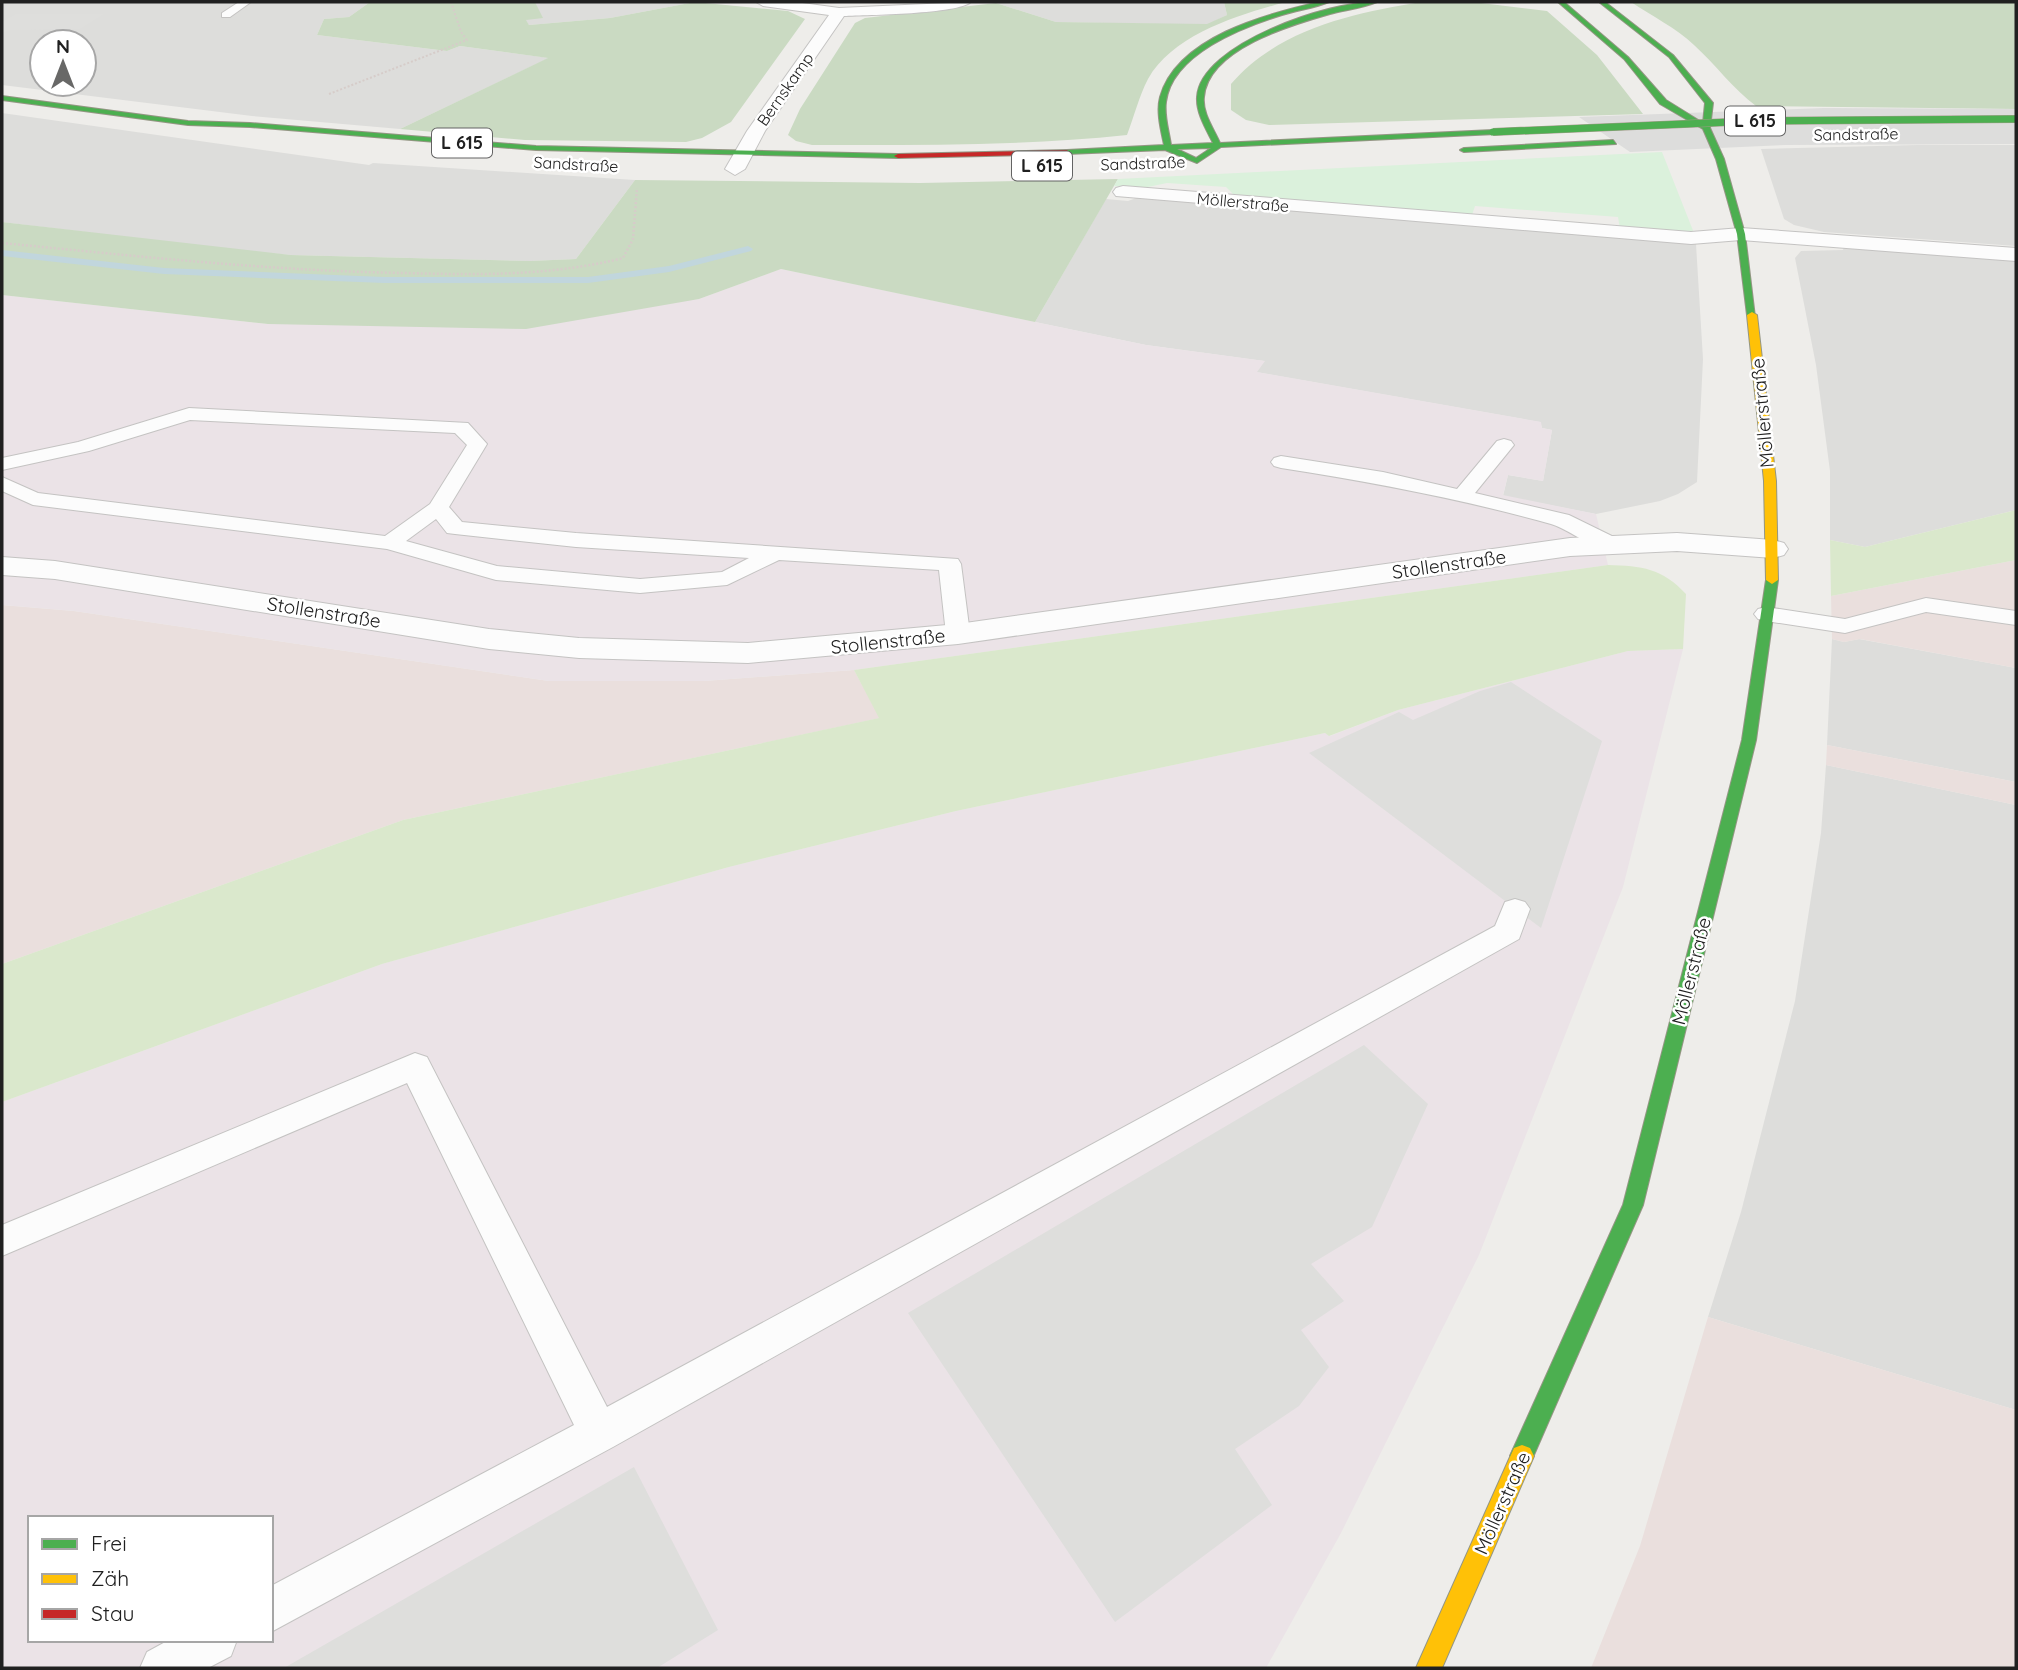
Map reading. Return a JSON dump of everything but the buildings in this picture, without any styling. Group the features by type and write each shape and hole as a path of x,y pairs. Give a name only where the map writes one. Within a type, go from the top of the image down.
{"main road":[{"path":"1326,2 1265,18 1230,33 1200,50 1177,70 1163,96 1168,148 1197,161 1218,146 1205,117 1200,92 1211,71 1251,41 1281,26 1374,2"},
{"path":"1561,2 1626,58 1663,102 1706,128"},
{"name":"Möllerstraße","path":"1429,1668 1633,1205 1749,740 1772,584 1773,549 1760,375 1741,234 1720,159 1706,128 1709,103 1671,56 1602,2"},
{"name":"Sandstraße","path":"2,98 188,123 230,133 339,146 447,157 634,167"},
{"name":"Sandstraße","path":"742,166 1741,121 2016,119"},
{"name":"Sandstraße","path":"188,123 250,125 536,148 675,153 742,166 972,168 1266,159"},
{"name":"Sandstraße","path":"1449,151 1838,134 2016,133"}],"street":[{"path":"763,2 810,5 839,12 872,5 934,6 964,2"},
{"name":"Bernskamp","path":"742,166 755,131 839,12"},
{"name":"Möllerstraße","path":"1123,192 1691,238 1741,234 2016,255"},
{"name":"Stollenstraße","path":"2,566 55,570 489,639 579,648 748,653 958,634 1570,547 1677,542 1773,549"}],"lane":[{"path":"226,15 246,2"},
{"path":"2,464 82,447 189,414 461,427 477,444 438,508 389,543"},
{"path":"1462,496 1504,445"},
{"path":"1281,462 1383,478 1562,520 1612,545"},
{"path":"2,483 33,499 389,543 496,573 640,586 727,578 777,552"},
{"path":"438,508 455,528 576,540 950,564 958,634"},
{"path":"1766,614 1845,625 1926,605 2016,618"},
{"path":"273,1609 599,1433 1508,932 1515,909"},
{"path":"2,1241 415,1066 599,1433"},
{"path":"163,1668 211,1642"}],"path":[{"path":"324,96 467,40 450,2"},
{"path":"2,243 347,273 536,274 596,266 623,258 633,239 637,185 664,168 675,153"}],"shaded area":[{"path":"2,2 370,2 349,17 324,19 317,35 447,51 460,46 549,58 400,129 252,116 98,97 98,28 28,28 28,88 2,85"},
{"path":"535,2 695,2 610,18 529,25 525,20 539,14"},
{"path":"1224,2 1227,15 1207,25 1056,22 996,3"},
{"path":"16,14 104,14 82,28 28,28 2,33 2,22"},
{"path":"2,113 369,165 373,163 635,180 576,259 530,261 291,255 242,251 2,222"},
{"path":"2016,145 2016,246 1824,232 1794,225 1784,219 1761,149"},
{"path":"1139,197 1686,240 1696,244 1703,359 1697,482 1660,501 1596,514 1503,496 1508,475 1543,481 1552,430 1542,428 1540,422 1256,372 1264,361 1146,345 1035,322 1106,199 1128,201"},
{"path":"1844,247 2016,260 2016,510 1865,547 1830,540 1830,471 1816,365 1795,258 1801,251 1843,250"},
{"path":"781,269 1146,345 1265,361 1257,372 1541,422 1542,428 1552,430 1543,481 1508,475 1503,495 1596,514 1608,565 854,670 704,681 549,681 74,611 2,605 2,295 268,324 699,299"},
{"path":"2016,560 2016,668 1860,639 1844,642 1832,639 1831,596"},
{"path":"2,605 74,611 549,681 704,681 854,670 880,718 403,820 2,964"},
{"path":"1832,639 1844,642 1859,639 2016,668 2016,782 1827,745"},
{"path":"1683,649 1623,887 1479,1255 1341,1533 1266,1668 2,1668 2,1102 382,964 729,867 956,811 1325,733 1330,736 1398,710 1628,651"},
{"path":"1511,682 1602,741 1541,928 1309,753 1399,712 1413,720 1480,691"},
{"path":"1827,745 2016,782 2016,805 1826,765"},
{"path":"1826,765 2016,805 2016,1410 1708,1317 1741,1212 1795,1001 1821,833"},
{"path":"1364,1045 1428,1104 1372,1227 1311,1264 1344,1301 1301,1330 1329,1367 1299,1406 1235,1449 1272,1505 1115,1622 908,1313"},
{"path":"1708,1317 2016,1410 2016,1668 1591,1668 1640,1546"},
{"path":"634,1467 718,1630 657,1668 284,1668"}],"green space":[{"path":"370,2 535,2 543,18 526,20 529,25 610,18 695,2 788,11 805,19 731,122 702,138 686,142 525,140 400,129 548,58 460,46 447,51 317,35 324,19 349,17"},
{"path":"1224,2 1286,2 1210,28 1174,50 1159,63 1148,79 1127,135 1009,143 812,145 796,141 788,135 800,109 855,23 865,18 996,3 1056,22 1207,24 1227,15"},
{"path":"1422,2 1473,2 1547,11 1597,55 1643,114 1269,125 1246,120 1231,110 1231,84 1250,65 1271,50 1318,26"},
{"path":"1631,2 2016,2 2016,109 1756,106 1687,39"},
{"path":"1662,152 1694,233 1620,229 1618,217 1475,206 1472,215 1240,196 1234,195 1226,187 1167,183 1143,188 1114,186 1118,179"},
{"path":"1118,179 1035,322 781,269 699,299 526,329 268,324 2,295 2,222 291,255 530,261 576,259 635,180 920,183"},
{"path":"2016,510 2016,560 1831,596 1830,540 1865,547"},
{"path":"1608,565 1651,570 1677,585 1686,594 1683,649 1628,651 1398,710 1329,736 1325,733 956,811 729,867 382,964 2,1102 2,964 403,820 879,718 854,670"}],"pier":[{"path":"1824,108 2016,109 2016,144 1786,145 1630,152 1579,117"}],"waterway":[{"path":"2,253 164,271 384,280 588,280 669,269 748,249"}],"traffic: fast":[{"path":"1326,2 1257,21 1210,43 1190,57 1175,75 1164,95 1163,115 1168,148 1197,161 1218,146 1203,115 1200,95 1207,76 1223,58 1245,44 1301,20 1374,2"},
{"path":"1561,2 1626,58 1663,102 1706,128"},
{"path":"1602,2 1671,56 1709,103 1706,128 1720,159 1741,234 1752,315"},
{"path":"2,98 188,123 250,125 536,148 898,156"},
{"path":"1493,132 1755,121 2016,119"},
{"path":"1067,152 1493,132"},
{"path":"1464,150 1613,142"},
{"path":"1522,1456 1633,1205 1749,740 1772,580"}],"traffic: slow":[{"path":"1752,315 1770,481 1772,580"},
{"path":"1429,1668 1522,1456"}],"traffic: jam":[{"path":"898,156 1067,152"}]}
